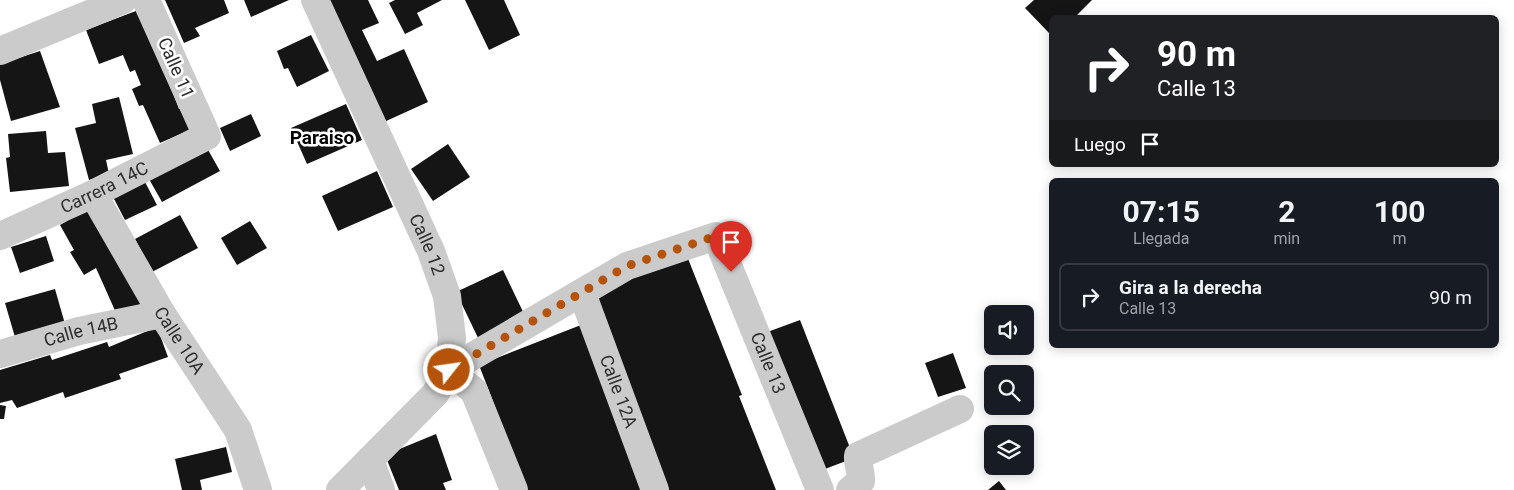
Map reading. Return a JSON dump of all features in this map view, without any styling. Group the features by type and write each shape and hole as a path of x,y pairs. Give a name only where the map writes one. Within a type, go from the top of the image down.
{"street":[{"path":"0,51 123,0"},
{"name":"Calle 11","path":"146,0 207,136"},
{"name":"Calle 12","path":"314,0 431,251 447,296 452,338 449,370"},
{"name":"Carrera 14C","path":"0,236 93,194 207,136"},
{"name":"Calle 10A","path":"93,194 162,314 238,430 258,490"},
{"name":"Calle 13","path":"582,293 627,266 716,236 820,490"},
{"path":"340,490 435,394 449,370 582,293"},
{"name":"Calle 12A","path":"582,293 655,490"},
{"name":"Calle 14B","path":"0,354 78,331 162,314"},
{"path":"449,370 474,391 514,490"},
{"path":"850,490 861,481 862,475 857,462 858,456 960,409"},
{"path":"370,460 381,490"}],"building":[{"path":"165,0 224,0 229,13 195,28 200,36 184,43"},
{"path":"244,0 289,0 251,17"},
{"path":"329,0 368,0 379,23 362,30 377,61 404,49 428,102 384,122"},
{"path":"395,0 442,0 417,13 423,25 405,34 389,3"},
{"path":"465,0 504,0 520,35 489,50"},
{"path":"1034,0 1092,0 1077,15 1049,15 1049,33 1025,8"},
{"path":"141,9 179,109 185,107 194,128 160,143 143,105 139,106 132,89 141,85 135,70 130,72 123,55 99,64 86,30"},
{"path":"311,35 329,71 297,87 288,68 284,69 277,51"},
{"path":"40,51 60,107 11,121 0,80 0,64"},
{"path":"119,97 133,154 106,160 109,174 89,180 75,128 96,123 92,104"},
{"path":"346,104 362,140 307,164 291,128"},
{"path":"251,114 261,136 230,151 220,128"},
{"path":"46,131 48,153 65,152 69,186 10,192 6,158 10,157 8,134"},
{"path":"448,144 470,177 433,201 411,169"},
{"path":"207,148 220,171 162,202 149,179"},
{"path":"377,171 393,207 338,231 322,196"},
{"path":"145,182 157,205 125,220 113,197"},
{"path":"89,208 143,303 117,315 96,268 84,275 70,252 74,250 60,225"},
{"path":"180,215 198,248 152,272 135,239"},
{"path":"250,221 267,248 237,265 221,238"},
{"path":"46,236 54,261 20,273 11,247"},
{"path":"687,256 742,395 739,396 776,490 667,490 588,294"},
{"path":"503,270 527,320 480,342 456,292"},
{"path":"55,289 67,331 17,344 5,303"},
{"path":"800,320 854,458 817,472 762,334"},
{"path":"586,323 652,490 527,490 479,365"},
{"path":"157,327 168,357 119,374 121,379 65,398 63,392 17,408 12,400 0,403 0,370 50,355 52,360 107,342 109,347"},
{"path":"953,353 966,388 938,397 925,363"},
{"path":"0,405 6,406 4,419 0,419"},
{"path":"436,434 452,480 443,483 446,490 399,490 385,455"},
{"path":"226,447 232,472 200,480 202,490 182,490 175,459"},
{"path":"999,481 1006,490 988,490"}],"district":[{"name":"Paraiso","path":"322,137"}],"route":[{"path":"449,370 627,266 716,236 731,272"}]}
